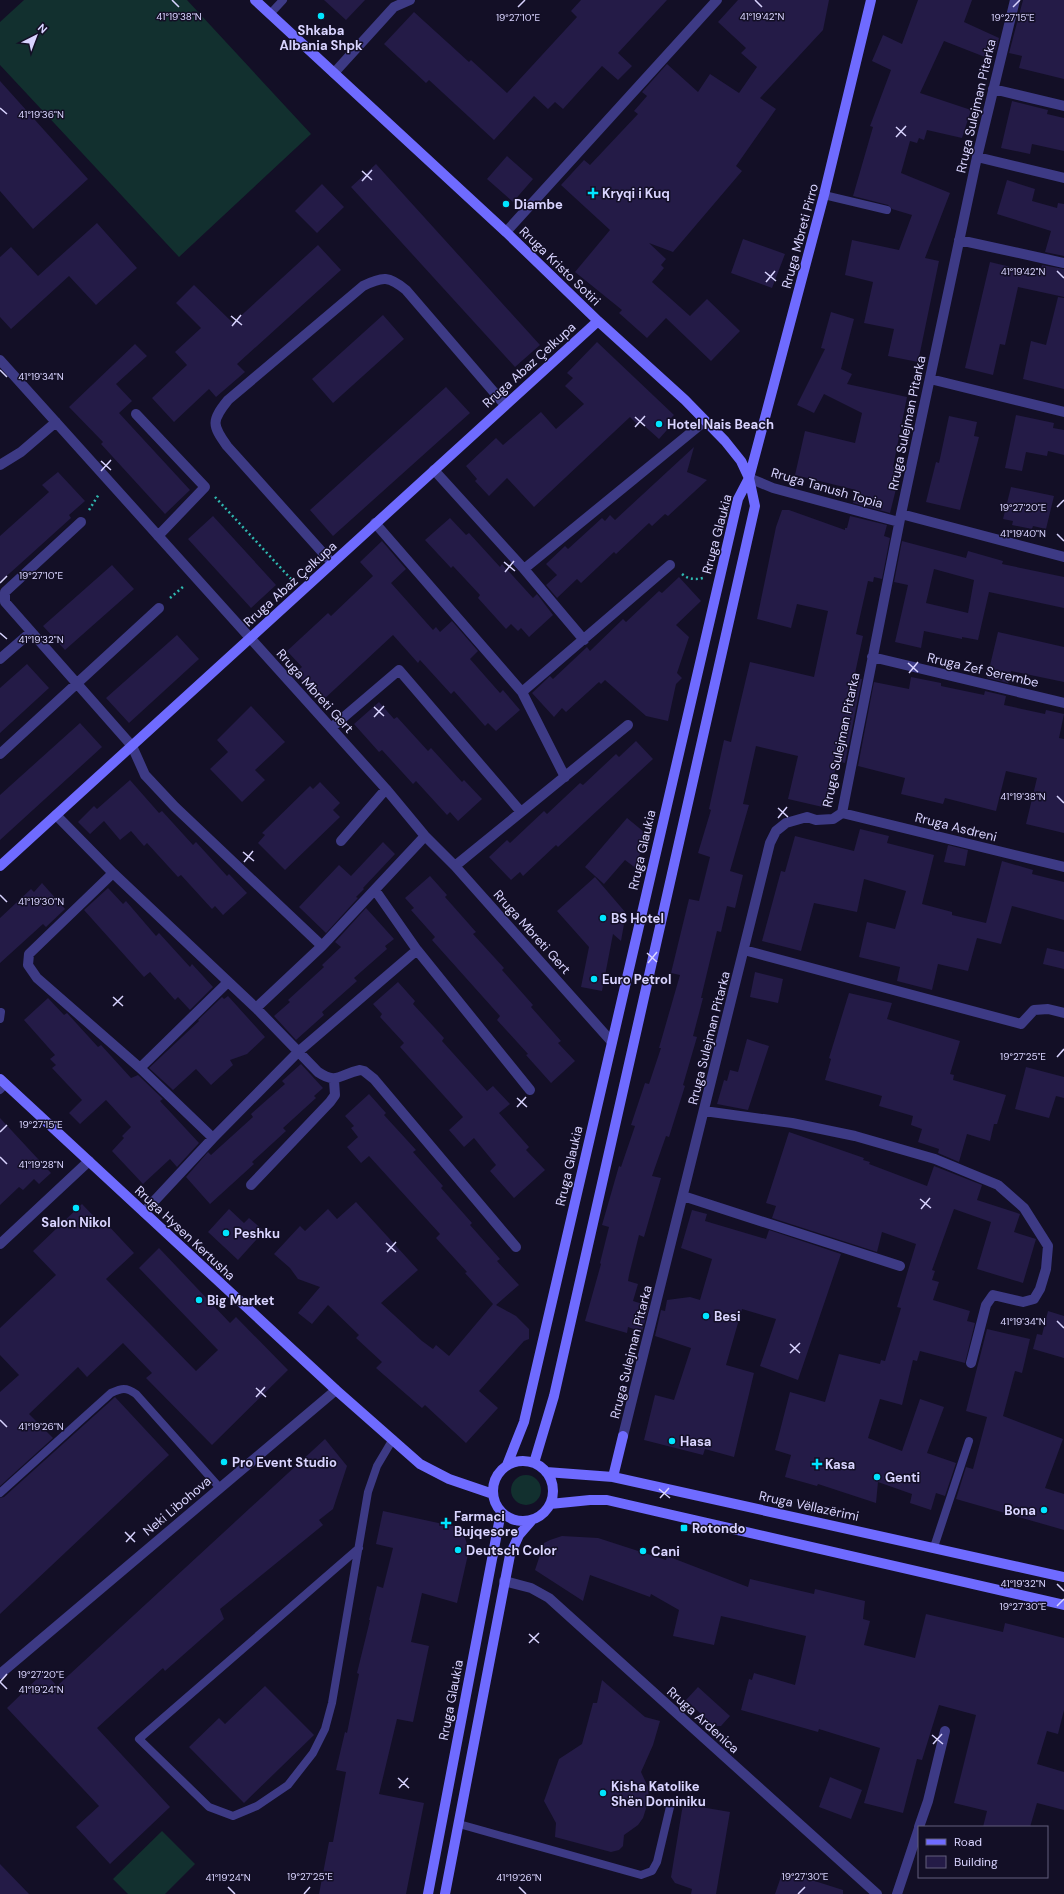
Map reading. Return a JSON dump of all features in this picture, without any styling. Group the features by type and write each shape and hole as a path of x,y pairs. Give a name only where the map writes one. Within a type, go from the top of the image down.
{"main road":[{"name":"Rruga Kristo Sotiri","path":"254,0 506,232 598,321 685,400 725,441 741,461 749,478"},
{"name":"Rruga Mbreti Pirro","path":"749,478 824,195 871,0"},
{"name":"Rruga Abaz Çelkupa","path":"0,866 598,321"},
{"name":"Rruga Glaukia","path":"507,1465 524,1422 718,578 738,499 749,478"},
{"name":"Rruga Glaukia","path":"534,1463 556,1389 755,506 749,478"},
{"name":"Rruga Hysen Kertusha","path":"2,1084 89,1161 336,1390 420,1464 449,1480 493,1494"},
{"name":"Rruga Sulejman Pitarka","path":"613,1477 623,1436"},
{"path":"445,1894 504,1581 514,1543 532,1520 545,1512 550,1504 553,1490 552,1484 546,1472 534,1463 523,1460 507,1465 495,1478 493,1494 494,1501 501,1512 515,1520 532,1520"},
{"name":"Rruga Vëllazërimi","path":"546,1472 613,1477 1064,1577"},
{"path":"550,1504 607,1500 1064,1605"},
{"name":"Rruga Glaukia","path":"428,1894 501,1512"}],"street":[{"path":"334,73 394,7 410,0"},
{"path":"506,232 717,0"},
{"name":"Rruga Sulejman Pitarka","path":"623,1436 770,843 776,831 786,823 807,817 816,820 834,819 842,813 900,518 959,240 993,89 1016,0"},
{"path":"993,89 1064,106"},
{"path":"977,157 1064,178"},
{"path":"959,240 1064,263"},
{"path":"332,563 228,446 216,430 216,415 228,400 363,286 378,278 394,280 406,290 505,405"},
{"name":"Rruga Mbreti Gert","path":"0,360 386,789 425,836 455,866 611,1041"},
{"path":"930,379 1064,412"},
{"path":"136,414 205,487 158,536"},
{"path":"524,569 705,421"},
{"path":"0,465 21,452 56,422"},
{"path":"434,470 524,569 584,640"},
{"name":"Rruga Tanush Topia","path":"749,478 773,488 1064,557"},
{"path":"81,522 5,592 5,602 132,746 145,774 175,807 322,946"},
{"path":"375,523 522,692 565,776"},
{"path":"522,692 670,565"},
{"path":"0,754 159,608"},
{"path":"0,659 31,632"},
{"name":"Rruga Zef Serembe","path":"872,657 1064,703"},
{"path":"331,728 399,670 521,812"},
{"path":"455,866 628,725"},
{"path":"341,841 386,789"},
{"name":"Rruga Asdreni","path":"842,813 1064,867"},
{"path":"56,815 112,874 256,1008 318,1072 327,1078 334,1080 360,1070 364,1071 374,1079 516,1247"},
{"path":"256,1008 322,946 425,836"},
{"path":"112,874 29,954 28,965 37,978 140,1068 213,1138"},
{"path":"375,890 417,950 530,1090"},
{"path":"144,1212 213,1138 298,1052 417,950"},
{"path":"744,950 1021,1024 1034,1010 1048,1009 1064,1013"},
{"path":"140,1068 228,982"},
{"path":"251,1185 330,1102 335,1095 334,1080"},
{"path":"704,1111 792,1123 855,1136 935,1158 998,1185 1024,1208 1048,1246 1046,1269 1040,1289 1034,1299 1023,1302 993,1296 986,1305 970,1364"},
{"path":"0,1244 89,1161"},
{"path":"683,1196 900,1266"},
{"name":"Neki Libohova","path":"0,1674 219,1487 336,1390"},
{"name":"Rruga Ardenica","path":"504,1581 532,1588 549,1598 877,1894"},
{"path":"919,1826 928,1801 945,1731"},
{"path":"897,1894 918,1830"}],"lane":[{"path":"270,14 283,0"},
{"path":"824,195 887,210"},
{"path":"0,1493 112,1393 123,1388 136,1394 219,1487"},
{"path":"359,1548 139,1738 209,1807 233,1816 257,1806 288,1785 313,1753 326,1729 332,1703 372,1477 393,1439"},
{"path":"934,1547 970,1441"},
{"path":"458,1824 641,1875 652,1871 657,1862 670,1807"}],"path":[{"path":"81,522 109,481"},
{"path":"205,487 302,590"},
{"path":"670,565 687,578 718,578"},
{"path":"159,608 194,576"}],"green space":[{"path":"24,0 187,0 311,134 179,257 0,65 0,22"},
{"path":"526,1475 537,1479 541,1490 537,1501 526,1505 515,1501 511,1490 515,1479"},
{"path":"162,1831 195,1864 165,1894 128,1894 113,1879"}],"building":[{"path":"324,0 365,0 346,20"},
{"path":"581,0 667,0 618,53 632,66 618,80 602,66 563,109 555,102 548,109 534,96 494,140 429,80 426,83 384,44 414,12 469,62 471,60 507,93 577,17 571,11"},
{"path":"738,0 829,0 823,30 760,98 776,109 736,166 742,171 673,252 649,243 666,259 661,265 664,268 652,282 690,316 707,299 740,331 711,361 666,318 647,338 619,313 622,310 575,272 610,230 561,185 584,160 590,165 638,114 634,111 647,96 642,92 667,64 698,92 710,74 739,93 757,67 741,53 746,48 718,22"},
{"path":"918,0 972,0 964,22 999,38 996,50 987,48 985,57 944,41 920,93 971,110 962,138 927,130 924,140 919,138 917,143 910,141 901,173 950,193 925,258 939,261 918,362 888,356 894,329 864,323 873,282 845,275 852,240 899,250 912,215 892,209 888,205 853,196 873,127 870,126 891,70 872,61 883,35 902,44"},
{"path":"1023,0 1064,0 1064,79 1019,68 1022,56 1009,53"},
{"path":"0,81 88,179 33,229 0,191"},
{"path":"1012,101 1048,110 1047,114 1064,118 1064,151 1032,144 1030,154 1001,148"},
{"path":"507,156 533,179 513,202 487,179"},
{"path":"376,164 540,345 515,367 351,187"},
{"path":"1007,180 1035,189 1032,201 1057,208 1058,203 1064,204 1064,256 1045,252 1051,231 997,214"},
{"path":"322,184 344,207 317,233 295,211"},
{"path":"97,223 137,268 96,305 69,276 11,329 0,317 0,257 11,247 38,276"},
{"path":"743,239 785,254 772,288 731,273"},
{"path":"318,245 341,270 237,364 245,372 216,397 209,389 174,422 152,398 187,365 175,352 201,328 176,303 194,285 233,323"},
{"path":"990,262 1040,274 1042,265 1064,269 1064,297 1018,287 1005,345 1000,344 993,375 965,368"},
{"path":"1058,297 1064,298 1064,389 1023,379 1031,341 1046,345"},
{"path":"831,312 854,319 841,369 852,374 847,384 907,397 893,467 901,469 890,513 853,503 856,490 795,475 805,431 855,443 862,413 824,394 814,413 797,405 825,349 821,348"},
{"path":"383,315 404,339 333,403 312,379"},
{"path":"597,342 674,415 670,419 674,422 659,439 639,421 637,424 630,417 534,507 507,478 489,496 475,481 477,479 466,466 496,438 503,445 541,412 556,429 584,404 565,386 573,378 567,373"},
{"path":"135,344 147,356 116,384 132,401 119,413 190,490 165,514 101,444 103,442 69,407"},
{"path":"446,387 470,413 333,536 310,510"},
{"path":"1016,415 1054,423 1053,428 1064,430 1064,455 1048,451 1047,456 1026,452 1022,471 1005,468"},
{"path":"949,416 977,422 974,436 979,437 960,510 926,502 936,462 939,463"},
{"path":"694,447 687,472 707,480 668,516 665,514 652,526 649,523 616,554 614,552 581,583 577,579 557,598 546,585 557,575 546,564 565,546 568,549 602,518 605,521 610,515 615,520"},
{"path":"58,472 85,501 69,515 71,518 0,582 0,536 49,492 42,485"},
{"path":"1011,487 1054,496 1046,529 1033,526 1032,529 1012,525 1013,521 1003,519"},
{"path":"782,510 789,510 845,530 845,528 847,528 850,516 887,525 884,536 890,538 882,579 874,577 873,582 868,581 856,634 863,636 854,678 862,679 845,763 837,761 827,808 788,799 798,756 756,746 743,804 749,805 730,871 743,875 735,908 727,906 721,932 717,931 701,998 703,998 693,1036 697,1037 683,1085 685,1086 669,1137 666,1136 652,1176 661,1178 644,1237 639,1235 629,1275 628,1281 638,1284 633,1301 649,1306 642,1332 628,1327 627,1333 585,1321 601,1264 609,1227 602,1225 619,1166 621,1167 635,1126 631,1125 645,1083 649,1084 661,1048 659,1048 680,975 671,973 689,899 699,901 710,857 698,853 711,810 709,809 724,740 731,742 750,662 814,677 828,611 797,604 791,628 757,619 776,527"},
{"path":"213,516 276,585 251,608 188,539"},
{"path":"450,518 466,535 469,533 500,567 502,564 533,598 537,594 553,615 529,637 521,628 518,631 511,624 506,629 478,598 480,595 453,566 451,568 425,540"},
{"path":"382,541 406,569 391,583 433,630 436,627 440,632 452,621 478,651 470,659 500,693 503,690 520,710 496,731 488,723 485,726 454,691 451,694 420,660 418,663 393,635 322,701 295,673 302,667 287,651 328,613 331,616 373,576 360,562"},
{"path":"902,541 966,558 968,551 1003,561 1002,564 1064,577 1064,608 989,592 978,640 962,637 962,639 924,631 921,648 895,642 908,585 894,582","holes":["934,569 974,580 968,613 926,603"]},
{"path":"112,565 134,589 65,650 43,626"},
{"path":"679,577 701,601 676,625 689,637 677,673 682,678 676,684 668,721 646,716 605,680 601,684 599,682 566,712 562,708 554,717 532,693 550,676 553,679 587,647 590,651 623,619 626,622 659,591 662,593"},
{"path":"998,632 1064,647 1064,682 1011,671 1008,683 987,678"},
{"path":"177,635 199,659 129,723 106,698"},
{"path":"27,664 49,688 0,733 0,688"},
{"path":"911,677 941,683 941,686 984,695 985,691 1006,696 1004,705 1045,714 1046,710 1064,714 1059,738 1064,739 1064,833 1026,824 1037,778 1006,771 996,811 945,798 943,804 901,794 905,778 858,766 874,682 909,689"},
{"path":"379,702 394,719 397,717 428,751 431,748 462,782 464,780 482,799 458,821 450,812 447,815 416,781 413,784 382,750 379,752 354,724"},
{"path":"251,706 285,742 255,770 265,780 242,802 210,769 228,752 217,740"},
{"path":"80,723 102,747 0,840 0,795"},
{"path":"636,741 653,759 558,847 556,845 523,876 520,872 511,880 489,857 507,840 510,843 544,811 547,814 580,783 583,785 616,754 619,757"},
{"path":"130,780 159,813 162,811 193,845 196,842 227,876 229,874 247,893 223,915 215,906 212,909 181,875 178,877 147,843 144,846 131,831 120,840 104,821 90,834 78,822 94,806 97,809"},
{"path":"320,782 340,803 333,810 340,817 285,870 258,843 265,835 262,833 310,786 313,789"},
{"path":"627,818 644,832 637,869 625,860 604,884 585,867"},
{"path":"860,829 889,836 887,843 934,855 922,904 952,912 952,915 986,923 1002,861 1033,870 1032,874 1064,882 1064,920 1012,906 1001,944 977,938 968,971 938,964 932,990 897,981 900,967 859,957 867,922 895,929 906,891 864,879 857,912 814,903 801,951 762,941 781,871 785,872 795,836 854,851"},
{"path":"383,842 395,854 363,888 364,889 356,897 358,898 326,933 299,907 339,865 351,876"},
{"path":"948,845 968,850 965,866 944,862"},
{"path":"430,876 447,895 445,897 476,932 473,934 504,968 502,970 533,1005 531,1007 561,1041 558,1043 575,1061 551,1083 526,1055 528,1054 497,1020 500,1016 432,940 435,937 411,910 414,908 405,898"},
{"path":"595,877 626,913 621,941 613,934 602,991 581,987 589,947 557,911"},
{"path":"42,883 65,909 46,927 43,924 0,963 0,918 31,889 34,892"},
{"path":"108,888 123,904 126,901 156,936 159,933 190,967 192,964 213,987 190,1010 178,997 175,1000 150,972 144,977 84,910"},
{"path":"366,908 394,939 385,946 387,949 354,978 357,981 322,1012 324,1015 296,1040 274,1016 290,1002 288,1000 324,967 322,965 341,947 335,942"},
{"path":"1047,948 1064,952 1064,969 1043,964"},
{"path":"755,972 783,979 778,1003 750,997"},
{"path":"398,982 415,1001 413,1004 444,1038 442,1041 487,1091 493,1086 510,1104 499,1113 529,1147 526,1150 545,1170 514,1198 490,1171 496,1165 474,1138 464,1147 449,1130 463,1117 400,1047 404,1043 380,1017 382,1014 373,1004"},
{"path":"849,993 892,1003 887,1019 960,1041 950,1074 954,1075 953,1080 1006,1095 997,1124 994,1124 990,1141 967,1134 959,1162 938,1153 939,1149 918,1142 922,1129 911,1125 913,1116 879,1106 882,1096 825,1080 831,1059 829,1058"},
{"path":"228,996 265,1037 247,1054 230,1060 233,1065 211,1085 196,1069 173,1090 149,1068 222,997 224,999"},
{"path":"48,998 64,1015 67,1013 98,1047 101,1045 131,1078 138,1075 163,1099 160,1101 199,1143 177,1167 170,1159 143,1184 112,1151 124,1138 122,1136 131,1127 106,1100 80,1124 69,1113 82,1100 52,1068 56,1065 50,1059 55,1055 24,1020"},
{"path":"747,1039 769,1046 748,1110 717,1104 724,1080 727,1081 730,1070 738,1072"},
{"path":"301,1064 323,1088 314,1096 316,1098 283,1128 286,1131 252,1162 254,1164 210,1204 186,1177 208,1152 211,1155 253,1117 251,1114 285,1084 282,1081"},
{"path":"1026,1067 1064,1077 1064,1098 1056,1096 1049,1118 1015,1109"},
{"path":"369,1094 386,1113 384,1115 416,1150 413,1152 443,1186 441,1188 472,1223 470,1225 500,1259 497,1261 519,1285 496,1305 516,1316 529,1329 529,1339 524,1341 479,1391 498,1408 466,1443 425,1405 422,1408 376,1368 382,1362 356,1338 359,1335 328,1305 312,1324 298,1313 320,1287 298,1279 290,1268 274,1254 300,1226 305,1231 328,1209 337,1219 356,1202 418,1270 381,1303 422,1341 433,1349 436,1345 449,1356 493,1304 465,1273 467,1272 436,1238 440,1234 369,1156 361,1163 347,1147 358,1137 351,1128 354,1126 345,1116"},
{"path":"0,1118 51,1173 39,1184 34,1179 23,1190 19,1187 0,1205"},
{"path":"789,1132 864,1158 863,1160 870,1162 869,1164 927,1186 934,1166 982,1185 977,1200 1020,1214 1014,1232 1036,1239 1023,1283 977,1269 991,1222 954,1209 932,1270 935,1271 932,1280 939,1282 933,1300 970,1311 967,1321 975,1323 965,1363 920,1351 917,1361 913,1360 902,1405 880,1399 868,1438 902,1451 920,1399 944,1407 927,1453 956,1463 945,1496 936,1493 931,1510 910,1503 912,1494 878,1482 876,1503 818,1484 817,1486 785,1477 791,1455 775,1450 790,1392 825,1402 839,1354 880,1364 881,1360 885,1361 901,1308 897,1307 916,1244 882,1232 877,1252 772,1218 776,1206 766,1203"},
{"path":"82,1204 102,1225 105,1222 134,1253 106,1279 196,1371 218,1350 139,1268 159,1248 230,1323 236,1317 288,1370 212,1445 146,1378 152,1373 123,1343 87,1377 78,1367 29,1414 53,1438 0,1486 0,1392 19,1375 0,1355 0,1328 56,1275 33,1251"},
{"path":"229,1209 244,1223 249,1218 264,1231 238,1260 208,1232"},
{"path":"692,1210 707,1214 705,1221 766,1239 769,1230 841,1254 798,1380 760,1366 776,1319 742,1309 726,1365 754,1373 734,1457 705,1449 703,1455 644,1440 655,1395 674,1400 691,1348 655,1336 661,1310 665,1311 667,1300 690,1297 700,1300 712,1259 681,1248"},
{"path":"1048,1311 1064,1316 1064,1358 1033,1349 1037,1334 1042,1335"},
{"path":"987,1329 1030,1339 1022,1373 1015,1371 1003,1416 1063,1439 1045,1488 1064,1494 1064,1530 956,1499 966,1467 973,1469 987,1417 966,1411"},
{"path":"115,1397 169,1455 0,1614 0,1498 4,1497"},
{"path":"325,1439 347,1466 333,1509 319,1520 323,1525 220,1609 224,1619 165,1671 163,1668 97,1728 170,1807 110,1864 76,1827 99,1806 7,1708 44,1672 57,1686"},
{"path":"383,1511 443,1524 445,1518 464,1535 469,1550 457,1603 422,1593 411,1642 429,1646 413,1722 397,1719 379,1794 424,1803 406,1894 319,1894 329,1842 333,1842 346,1772 336,1770 345,1732 347,1733 359,1674 357,1673 377,1586 383,1588 393,1548 376,1544"},
{"path":"562,1536 598,1538 666,1560 667,1556 748,1587 750,1579 814,1594 815,1589 865,1601 863,1619 870,1621 864,1645 915,1658 926,1614 1003,1632 1005,1623 1064,1638 1064,1710 1058,1734 1047,1731 1037,1764 1064,1772 1064,1810 1037,1803 1030,1826 983,1826 987,1811 954,1803 976,1715 939,1705 922,1760 917,1759 903,1813 864,1803 880,1748 819,1729 818,1732 741,1710 749,1679 752,1680 754,1673 795,1685 806,1636 721,1616 714,1645 673,1636 679,1610 651,1594 650,1597 590,1575 583,1601 535,1570 544,1543"},
{"name":"Kisha Katolike Shën Dominiku","path":"602,1680 645,1717 660,1721 653,1745 641,1772 648,1787 649,1799 643,1818 638,1825 624,1835 623,1846 619,1850 611,1852 555,1837 556,1823 544,1801 559,1759 582,1744 593,1703 597,1703"},
{"path":"265,1686 314,1735 244,1803 189,1747 219,1718 225,1724"},
{"path":"698,1687 730,1716 721,1726 714,1726 686,1700"},
{"path":"830,1777 862,1790 851,1819 819,1807"},
{"path":"683,1804 730,1812 716,1894 691,1894 692,1889 675,1883 671,1877"},
{"path":"0,1864 29,1894 0,1894"},
{"path":"783,1871 843,1890 843,1894 775,1894"}],"place":[{"name":"Shkaba Albania Shpk","path":"321,16"},
{"name":"Kryqi i Kuq","path":"593,193"},
{"name":"Diambe","path":"506,204"},
{"name":"Hotel Nais Beach","path":"659,424"},
{"name":"BS Hotel","path":"603,918"},
{"name":"Euro Petrol","path":"594,979"},
{"name":"Salon Nikol","path":"76,1208"},
{"name":"Peshku","path":"226,1233"},
{"name":"Big Market","path":"199,1300"},
{"name":"Besi","path":"706,1316"},
{"name":"Hasa","path":"672,1441"},
{"name":"Pro Event Studio","path":"224,1462"},
{"name":"Kasa","path":"817,1464"},
{"name":"Genti","path":"877,1477"},
{"name":"Bona","path":"1044,1510"},
{"name":"Farmaci Bujqesore","path":"446,1523"},
{"name":"Rotondo","path":"684,1528"},
{"name":"Deutsch Color","path":"458,1550"},
{"name":"Cani","path":"643,1551"},
{"name":"Kisha Katolike Shën Dominiku","path":"603,1793"}]}
